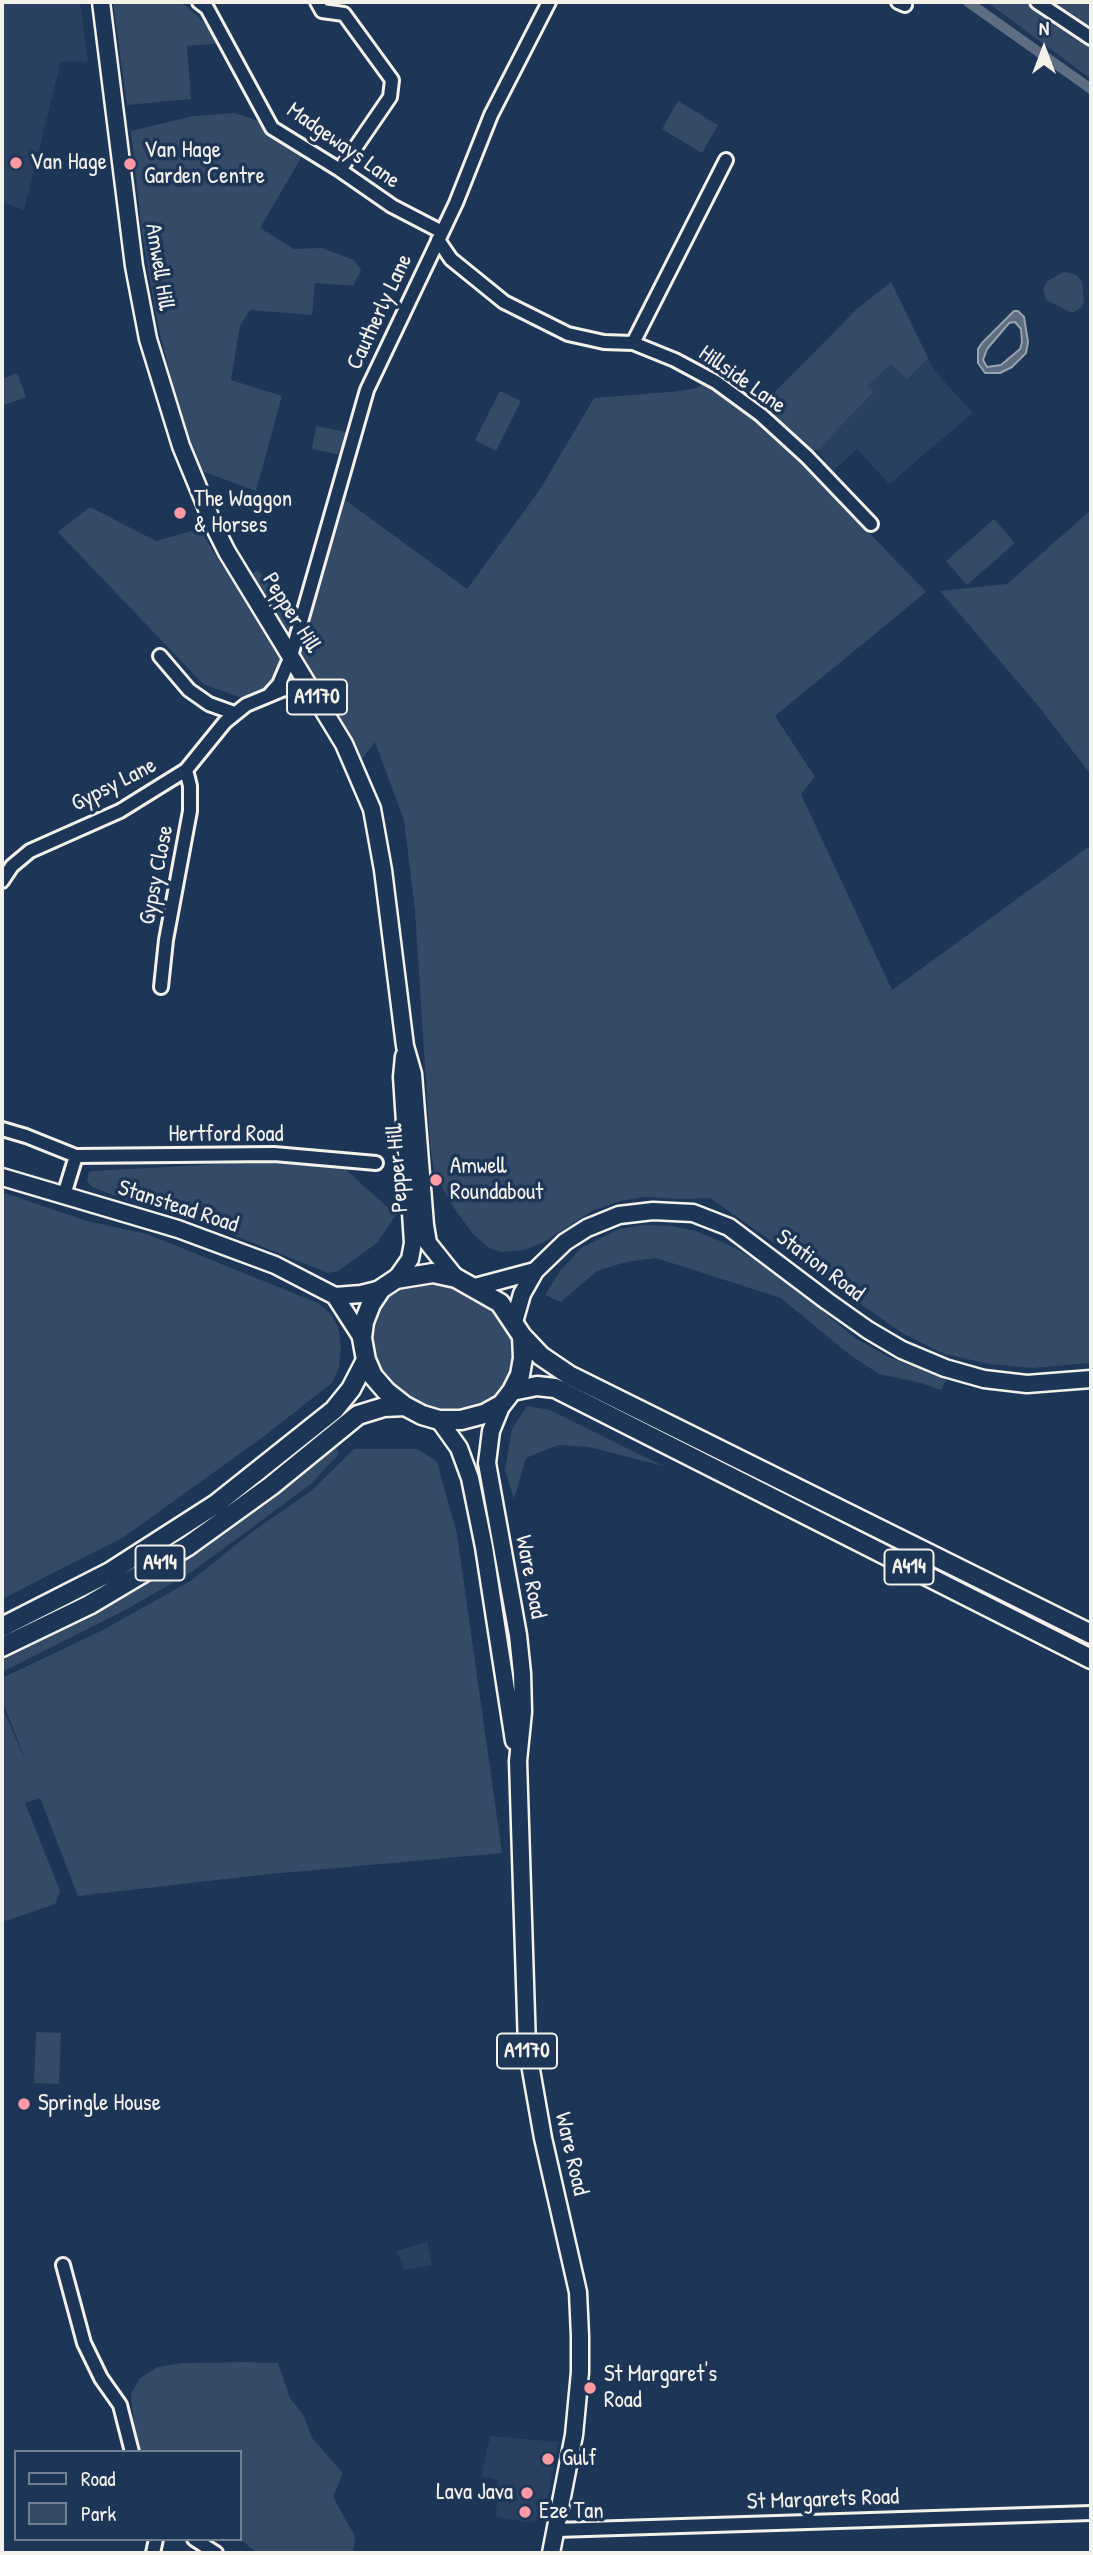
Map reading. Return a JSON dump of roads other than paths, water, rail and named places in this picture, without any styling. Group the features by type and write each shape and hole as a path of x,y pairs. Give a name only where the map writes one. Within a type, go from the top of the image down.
{"highway":[{"path":"433,1273 456,1278 500,1303 518,1329 523,1358 520,1375 507,1398 484,1414 461,1420 439,1420 405,1406 386,1391 373,1376 366,1360 362,1338 371,1304 389,1284 433,1273"},
{"name":"A414","path":"518,1329 541,1356 569,1375 1091,1634"},
{"name":"A414","path":"2,1627 110,1572 153,1547 216,1504 334,1410 351,1389 366,1360"},
{"name":"A414","path":"507,1398 537,1386 555,1388 1091,1658"},
{"name":"A414","path":"2,1647 89,1605 188,1546 271,1486 358,1415 384,1407 405,1406"}],"main road":[{"name":"Amwell Hill","path":"101,2 140,303 157,370"},
{"name":"Pepper Hill","path":"157,370 181,446 214,526 349,754 372,809 383,870 405,1046 413,1074 428,1243 456,1278"},
{"name":"Pepper Hill","path":"389,1284 410,1259 413,1243 402,1077 405,1046"},
{"name":"Stanstead Road","path":"2,1177 177,1229 275,1265 335,1296 362,1338"},
{"name":"Station Road","path":"518,1329 522,1294 535,1271 576,1235 619,1215 653,1211 693,1213 729,1227 868,1330 902,1350 945,1368 984,1379 1027,1384 1091,1379"},
{"name":"Station Road","path":"475,1287 535,1271"},
{"path":"335,1296 361,1294 389,1284"},
{"name":"Ware Road","path":"507,1398 491,1431 487,1463 518,1635 522,1673 523,1712 518,1761"},
{"name":"Ware Road","path":"439,1420 459,1448 470,1478 485,1547 518,1761 527,2047 538,2115 579,2303 580,2372 574,2435 551,2553"}],"street":[{"name":"Madgeways Lane","path":"199,2 207,8 272,128 440,236"},
{"path":"317,2 322,11 346,8 390,74 393,86 390,97 340,170"},
{"name":"Cautherly Lane","path":"291,656 367,390 440,236 491,115 549,2"},
{"path":"1037,2 1091,38"},
{"path":"633,343 726,160"},
{"name":"Hillside Lane","path":"440,236 451,260 504,302 568,334 604,342 633,343 700,372 761,415 807,457 871,524"},
{"path":"428,260 451,260"},
{"path":"160,656 189,690 209,704 234,713"},
{"path":"270,694 279,684 291,656"},
{"name":"Gypsy Lane","path":"2,881 12,866 30,850 120,811 186,770 234,713 270,694 309,684"},
{"name":"Gypsy Close","path":"161,987 166,940 190,811 190,786 186,770"},
{"name":"Hertford Road","path":"2,1129 76,1156 274,1154 376,1163"},
{"path":"64,1195 76,1156"},
{"path":"63,2265 83,2343 101,2378 120,2405 131,2450"},
{"name":"St Margarets Road","path":"556,2530 1091,2513"},
{"path":"197,2541 216,2553"}],"waterway":[{"path":"968,2 1091,89"}],"place":[{"name":"Van Hage","path":"16,163"},
{"name":"Van Hage Garden Centre","path":"130,164"},
{"name":"The Waggon & Horses","path":"180,513"},
{"name":"Amwell Roundabout","path":"436,1180"},
{"name":"Springle House","path":"24,2104"},
{"name":"St Margaret's Road","path":"590,2388"},
{"name":"Gulf","path":"548,2459"},
{"name":"Lava Java","path":"527,2493"},
{"name":"Eze Tan","path":"525,2512"}]}
